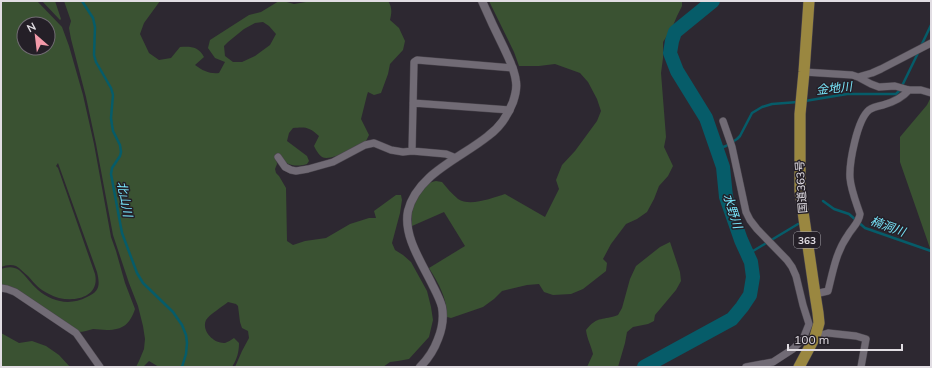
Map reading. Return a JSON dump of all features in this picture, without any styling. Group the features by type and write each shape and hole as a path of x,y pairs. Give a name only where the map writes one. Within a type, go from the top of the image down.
{"highway":[{"name":"国道363号","path":"799,367 815,337 814,324 818,313 800,191 799,148 801,102 809,1"}],"street":[{"path":"420,367 429,357 437,342 442,327 442,308 409,234 407,227 408,211 413,197 425,180 437,170 489,136 499,126 510,110 517,83 513,68 482,1"},
{"path":"858,77 881,70 931,43"},
{"path":"412,151 414,62 417,60 513,68"},
{"path":"804,72 852,75 879,87 897,86 931,93"},
{"path":"815,294 828,291 836,257 845,239 858,222 860,214 850,176 856,134 868,111 899,100 904,96 908,89"},
{"path":"413,103 510,110"},
{"path":"723,121 732,147 746,212 750,220 792,266 803,305 814,324 803,339 793,349 773,362 746,367"},
{"path":"278,157 285,167 291,170 308,169 333,162 365,145 374,143 391,150 446,154 456,158"},
{"path":"1,288 15,292 76,333 100,367"},
{"path":"815,337 828,333 856,336 866,339 861,367"}],"green space":[{"path":"1,1 37,1 51,16 16,16 16,56 56,56 56,21 62,27 83,95 94,144 111,237 125,283 135,309 131,319 122,327 113,330 93,329 78,332 1,288 1,269 10,267 19,270 35,288 55,300 68,302 81,300 97,290 99,281 97,272 58,163 56,166 58,168 95,274 93,290 88,295 81,298 64,299 56,297 40,288 16,266 8,265 1,267"},
{"path":"42,1 55,1 61,19 60,20"},
{"path":"64,1 160,1 144,23 140,34 149,53 159,60 171,58 180,47 194,48 200,51 204,57 195,65 207,72 219,73 225,62 215,58 208,48 210,40 249,15 261,12 279,1 294,4 312,1 388,1 391,10 390,20 399,28 405,41 403,50 390,64 381,93 374,95 368,92 361,119 369,135 366,141 344,153 326,158 321,156 314,146 319,136 307,128 293,128 289,133 287,141 307,156 309,161 307,164 298,166 287,163 276,157 277,164 275,169 286,188 287,241 293,245 305,241 326,238 350,224 369,218 376,218 374,211 396,195 401,195 402,200 400,213 392,243 395,250 411,262 427,291 433,320 429,337 409,359 390,362 383,367 235,367 249,338 248,331 242,328 238,306 228,302 210,315 206,320 205,328 213,339 221,343 228,342 234,338 239,343 239,349 232,367 159,367 149,361 143,367 136,367 144,349 145,339 143,326 138,306 113,235 86,97 71,39 69,28 71,21","holes":["263,22 276,34 270,45 255,56 242,62 233,62 225,56 224,46 244,29 255,23"]},
{"path":"489,1 682,1 682,6 672,28 663,42 661,73 666,137 664,147 673,166 668,176 659,186 647,212 626,224 611,244 603,259 607,263 606,271 583,289 571,294 553,295 544,292 539,284 527,285 502,291 483,307 451,318 447,317 446,304 442,291 429,268 465,246 444,212 412,226 412,213 420,193 431,182 436,181 442,182 458,199 463,201 481,201 505,194 545,217 559,189 556,180 562,165 575,151 597,121 601,111 597,99 588,82 580,73 555,64 519,66 514,52"},
{"path":"931,97 931,251 900,162 900,137 927,105"},
{"path":"670,242 680,272 681,281 676,290 655,315 654,321 648,324 633,327 627,332 618,367 587,367 593,354 586,330 597,320 618,315 622,308 630,279 636,266 660,247"},
{"path":"1,333 19,343 32,341 46,346 59,355 70,367 1,367"}],"waterway":[{"name":"北山川","path":"82,1 93,18 95,27 94,55 96,62 111,88 113,95 111,118 113,131 120,145 121,152 112,168 111,174 122,233 137,273 143,283 173,312 182,325 187,343 186,354 182,367"},
{"name":"水野川","path":"644,367 732,319 750,295 753,277 751,262 741,240 726,197 723,167 706,118 677,71 670,53 675,32 713,1"},
{"name":"金地川","path":"921,46 931,25"},
{"name":"金地川","path":"805,101 847,94 896,94 900,90 918,53"},
{"name":"金地川","path":"717,149 726,146 737,139 752,113 762,107 772,104 798,102"},
{"name":"楠洞川","path":"823,201 834,209 849,214 865,228 931,251"},
{"name":"楠洞川","path":"748,254 798,224"}]}
